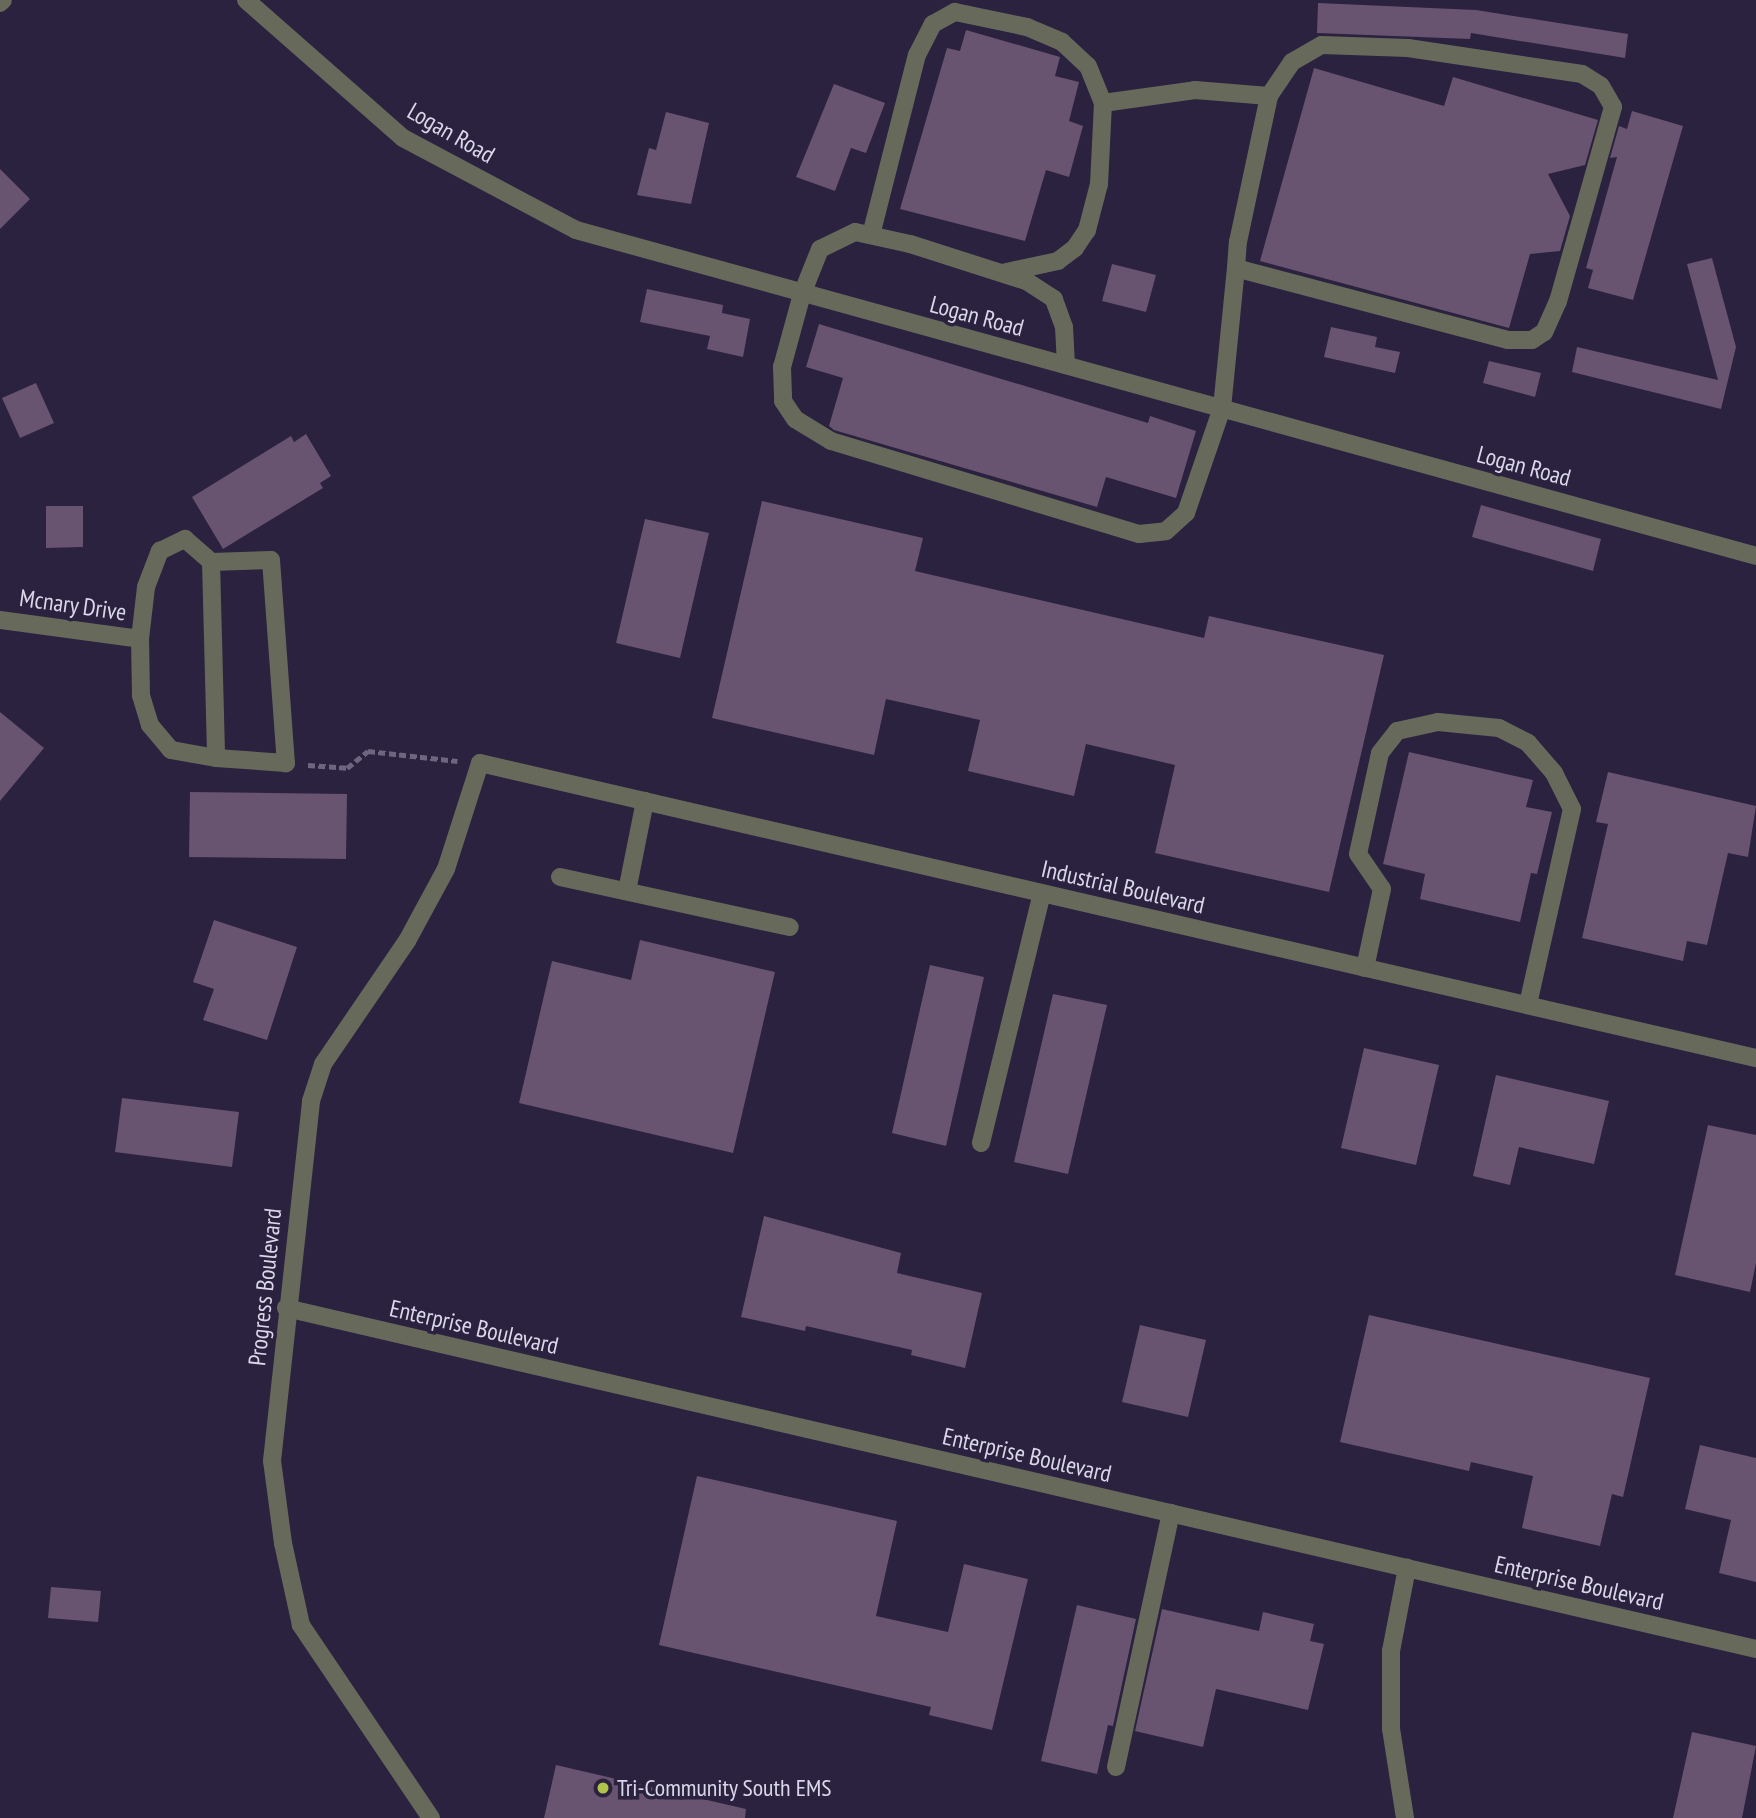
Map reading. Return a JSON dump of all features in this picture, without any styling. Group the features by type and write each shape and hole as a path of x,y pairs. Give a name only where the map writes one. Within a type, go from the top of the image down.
{"street":[{"name":"Logan Road","path":"246,0 403,138 576,230 1756,556"},
{"path":"872,235 917,55 933,24 956,12 1027,27 1062,42 1088,66 1103,103 1099,184 1087,230 1058,261 1001,273"},
{"path":"1066,365 1064,327 1054,299 1027,281 855,232 820,249 802,294 782,367 782,401 795,419 831,440 1139,534 1166,531 1186,513 1222,408 1236,268 1269,96 1292,62 1322,45 1408,48 1582,74 1601,86 1613,107 1558,301 1544,332 1532,340 1508,340 1236,268"},
{"path":"1103,103 1195,90 1269,96"},
{"path":"185,539 211,562 271,560 286,763 216,758 171,750 150,725 141,695 140,639 146,587 160,551 185,539"},
{"path":"211,562 216,758"},
{"name":"Mcnary Drive","path":"0,620 140,639"},
{"path":"1365,968 1382,889 1358,854 1380,752 1397,731 1438,722 1499,728 1528,743 1554,773 1572,809 1528,1005"},
{"name":"Industrial Boulevard","path":"480,764 1756,1058"},
{"name":"Progress Boulevard","path":"431,1818 301,1625 283,1543 272,1461 286,1308 311,1101 323,1063 407,941 446,869 480,764"},
{"path":"627,891 645,801"},
{"path":"560,877 790,927"},
{"path":"981,1143 1042,893"},
{"name":"Enterprise Boulevard","path":"286,1308 1756,1649"},
{"path":"1116,1767 1171,1513"},
{"path":"1405,1818 1391,1729 1391,1651 1407,1568"}],"path":[{"path":"286,763 347,768 368,751 480,764"}],"building":[{"path":"1318,3 1476,10 1628,34 1625,58 1471,33 1470,39 1317,33"},
{"path":"966,30 1060,57 1055,76 1079,82 1069,121 1083,126 1069,177 1046,170 1025,241 900,209 947,48 960,51"},
{"path":"1314,68 1444,106 1453,77 1598,120 1585,165 1548,174 1570,216 1560,251 1530,254 1509,328 1260,261"},
{"path":"834,84 885,103 866,153 851,148 835,191 796,177"},
{"path":"1632,111 1683,126 1633,300 1588,288 1593,270 1586,268 1617,157 1610,158 1619,126 1627,129"},
{"path":"666,112 709,123 691,204 637,195 649,148 656,150"},
{"path":"0,169 30,199 0,229"},
{"path":"1712,258 1736,347 1721,409 1572,372 1577,347 1718,380 1687,264"},
{"path":"1112,264 1156,275 1146,312 1102,301"},
{"path":"647,289 723,305 722,313 750,319 743,357 707,349 710,336 640,322"},
{"path":"819,324 1148,423 1150,416 1196,431 1176,498 1106,477 1097,507 834,430 829,426 843,378 806,367"},
{"path":"1331,327 1377,337 1375,347 1400,352 1395,373 1324,357"},
{"path":"1489,361 1541,373 1535,397 1483,383"},
{"path":"36,383 54,423 20,438 2,398"},
{"path":"306,434 331,476 320,483 323,488 223,549 192,497 291,436 294,442"},
{"path":"762,501 923,538 915,571 1204,638 1209,616 1384,655 1329,892 1155,853 1175,765 1086,744 1074,796 968,771 980,720 886,699 874,755 712,718"},
{"path":"1481,505 1601,539 1593,571 1472,537"},
{"path":"46,506 83,506 83,547 46,548"},
{"path":"645,519 709,533 680,658 616,643"},
{"path":"0,712 44,748 0,801"},
{"path":"1409,752 1533,780 1526,807 1552,812 1537,874 1531,873 1520,922 1420,899 1425,874 1383,864"},
{"path":"1608,772 1756,806 1748,857 1728,853 1707,945 1687,941 1683,961 1582,938 1608,824 1596,822"},
{"path":"190,792 347,794 346,859 189,857"},
{"path":"214,920 297,947 267,1040 203,1020 214,989 193,982"},
{"path":"640,940 775,972 733,1153 519,1103 552,961 631,980"},
{"path":"930,965 984,977 946,1146 892,1133"},
{"path":"1053,994 1107,1005 1068,1174 1014,1162"},
{"path":"1364,1048 1439,1065 1416,1165 1341,1148"},
{"path":"1496,1075 1609,1101 1594,1164 1519,1147 1510,1185 1473,1176"},
{"path":"122,1098 239,1112 232,1167 115,1152"},
{"path":"1708,1125 1756,1135 1756,1263 1750,1292 1675,1275"},
{"path":"764,1216 901,1253 897,1273 982,1293 965,1368 911,1355 912,1350 806,1326 805,1331 741,1317"},
{"path":"1369,1315 1650,1378 1623,1497 1612,1494 1600,1546 1522,1528 1533,1476 1471,1462 1469,1471 1340,1442"},
{"path":"1140,1325 1206,1340 1188,1417 1122,1402"},
{"path":"1700,1445 1756,1458 1756,1582 1719,1573 1731,1520 1685,1509"},
{"path":"697,1476 897,1521 876,1616 948,1632 964,1564 1028,1579 992,1730 929,1715 931,1707 659,1645"},
{"path":"51,1587 101,1591 98,1622 48,1618"},
{"path":"1077,1605 1136,1619 1113,1726 1108,1725 1097,1774 1041,1761"},
{"path":"1162,1609 1259,1631 1263,1612 1314,1624 1310,1641 1324,1644 1308,1710 1216,1689 1203,1747 1135,1731"},
{"path":"1692,1732 1756,1746 1742,1818 1673,1818"},
{"name":"Tri-Community South EMS","path":"556,1765 746,1809 745,1818 544,1818"}],"place":[{"name":"Tri-Community South EMS","path":"603,1788"}]}
